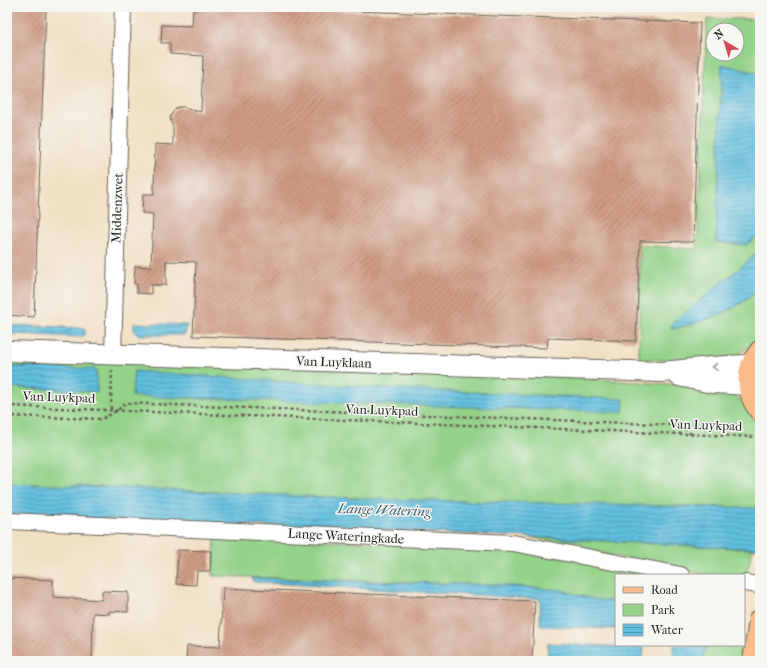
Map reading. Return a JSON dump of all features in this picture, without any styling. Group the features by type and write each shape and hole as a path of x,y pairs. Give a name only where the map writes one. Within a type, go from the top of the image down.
{"main road":[{"path":"757,357 750,374 755,387 754,402 760,410"},
{"path":"754,661 760,620"}],"street":[{"name":"Middenzwet","path":"113,355 122,7"},
{"name":"Van Luyklaan","path":"7,350 113,355 662,372 745,365 757,357"},
{"name":"Van Luyklaan","path":"662,372 712,383 755,387"},
{"name":"Lange Wateringkade","path":"7,521 513,543 676,574"},
{"path":"745,583 760,585"}],"path":[{"path":"111,409 113,355"},
{"path":"7,416 102,419 118,410 125,403 679,425 692,434"},
{"name":"Van Luykpad","path":"7,406 111,409 757,437"}],"green space":[{"path":"707,19 760,19 760,74 722,65 716,242 746,245 760,234 760,251 673,323 671,327 672,329 708,319 741,303 760,288 760,337 738,354 725,358 685,361 639,359 640,245 697,249 705,62 745,62 745,22 707,22"},
{"path":"7,355 565,377 668,384 722,390 730,392 736,396 743,403 760,427 760,508 372,499 7,483"},
{"path":"215,536 515,548 646,574 615,574 615,602 593,599 561,590 498,585 213,576"},
{"path":"530,537 753,549 745,580 745,574 706,574 676,570"},
{"path":"706,646 742,646 740,661 702,661"}],"water":[{"path":"722,64 760,74 760,234 746,245 716,242"},
{"path":"760,251 760,288 751,296 730,309 708,319 672,329 671,327 673,323"},
{"path":"134,323 187,325 185,335 139,335 134,330"},
{"path":"7,325 82,328 85,330 85,334 81,337 7,334"},
{"path":"7,366 96,369 97,392 7,387"},
{"path":"134,371 378,388 624,399 623,412 132,396"},
{"name":"Lange Watering","path":"7,483 372,499 760,508 760,549 530,537 7,515"},
{"path":"252,578 498,585 561,590 593,599 615,602 615,629 540,626 540,599 254,582"},
{"path":"548,643 644,648 643,661 547,661"},
{"path":"674,646 706,646 702,661 672,661"}],"building":[{"path":"7,7 46,7 34,317 7,315"},
{"path":"196,7 235,7 700,23 693,242 640,241 636,341 548,338 547,348 193,336 196,262 166,261 166,285 151,285 151,294 137,293 137,284 134,284 135,266 151,267 153,214 142,213 143,194 154,194 155,144 173,145 173,127 170,117 175,109 184,107 201,112 203,56 170,54 170,43 161,43 162,25 192,26 193,10 196,10"},
{"path":"178,550 211,551 210,571 197,571 196,585 176,584"},
{"path":"7,578 53,580 53,597 102,600 102,591 128,592 128,612 109,611 109,614 93,613 92,661 7,661"},
{"path":"223,588 535,601 532,661 186,661 187,646 220,647"}]}
